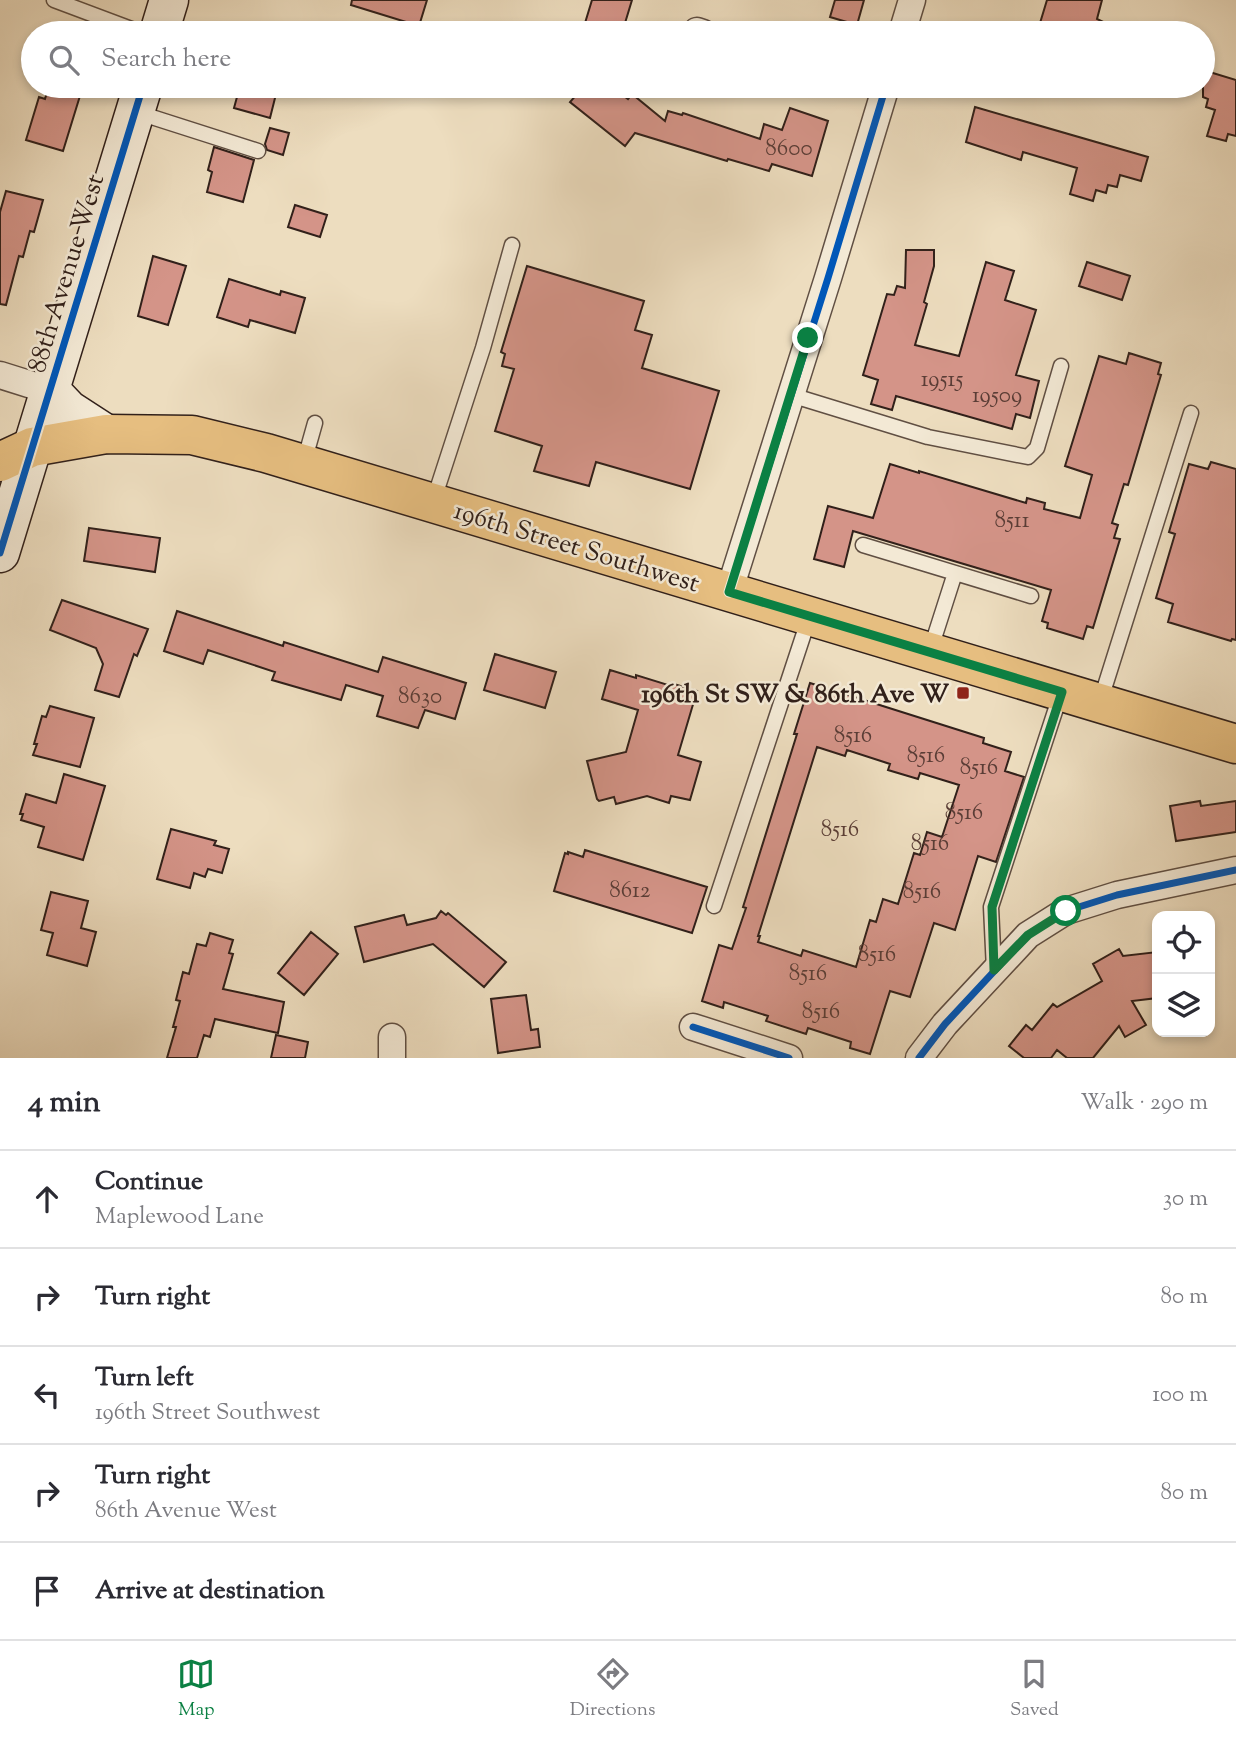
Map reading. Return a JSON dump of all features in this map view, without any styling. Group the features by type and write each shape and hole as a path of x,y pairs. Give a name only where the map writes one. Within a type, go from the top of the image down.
{"main road":[{"name":"196th Street Southwest","path":"16,455 106,434 192,435 303,464 1236,744"}],"street":[{"path":"163,21 169,0"},
{"path":"906,21 912,0"},
{"name":"88th Avenue West","path":"0,553 16,455 51,391 139,98"},
{"path":"729,592 791,395 879,98"},
{"path":"0,375 51,391 69,410 106,434"},
{"path":"919,1058 945,1024 1028,935 1066,911 1117,895 1236,870"},
{"path":"693,1027 789,1058"}],"lane":[{"path":"54,0 110,21"},
{"path":"139,98 258,151"},
{"path":"433,503 483,348 512,245"},
{"path":"791,395 928,437 1028,457 1037,447 1061,366"},
{"path":"1100,703 1191,413"},
{"path":"303,464 316,423"},
{"path":"863,545 1031,596"},
{"path":"930,652 955,573"},
{"path":"714,906 809,616"},
{"path":"994,970 992,907 1062,692"}],"building":[{"path":"352,0 427,0 421,21 403,21 351,5"},
{"path":"592,0 632,0 626,21 586,21"},
{"path":"835,0 864,0 858,21 830,17"},
{"path":"1047,0 1102,0 1097,19 1101,21 1041,21"},
{"path":"1215,74 1236,80 1236,136 1228,134 1226,141 1207,136 1215,110 1206,107 1208,99 1206,98 1215,98"},
{"path":"39,98 79,98 63,151 26,140"},
{"path":"237,98 275,98 270,118 234,108"},
{"path":"574,98 637,98 665,121 668,111 682,115 683,113 760,139 764,124 782,130 790,108 828,121 812,176 772,164 769,171 728,159 727,161 635,133 625,146 570,102"},
{"path":"975,107 1148,157 1141,181 1120,175 1117,187 1108,185 1106,193 1096,190 1093,201 1070,194 1077,168 1023,152 1021,160 966,142"},
{"path":"270,128 289,133 283,155 267,150 265,144"},
{"path":"214,147 254,160 243,202 207,192 212,172 208,170"},
{"path":"6,191 43,200 34,232 30,231 23,257 19,256 6,305 0,304 0,212"},
{"path":"295,205 327,215 320,237 288,227"},
{"path":"906,250 934,250 934,266 924,302 927,304 915,345 959,356 986,262 1014,271 1005,300 1036,310 1016,375 1039,381 1030,418 1016,414 1012,429 896,396 892,410 871,404 878,380 863,375 887,294 894,295 897,286 905,288"},
{"path":"153,256 186,266 168,325 138,316"},
{"path":"1087,262 1130,276 1122,300 1079,286"},
{"path":"527,266 644,301 635,330 652,335 642,368 719,391 690,489 596,462 589,486 534,471 542,446 495,431 514,369 502,366 505,354 501,352"},
{"path":"229,279 280,295 281,291 305,298 295,333 250,320 248,327 217,317"},
{"path":"1129,353 1161,363 1158,374 1161,375 1128,485 1124,484 1112,523 1118,525 1114,538 1120,539 1093,628 1087,626 1083,639 1047,628 1048,623 1042,621 1051,590 853,531 844,567 814,559 828,506 873,518 890,464 1026,503 1027,498 1045,503 1044,509 1080,518 1092,475 1065,466 1099,356 1126,364"},
{"path":"1211,462 1236,469 1236,640 1231,641 1168,622 1173,604 1156,598 1175,534 1169,532 1189,464 1208,469"},
{"path":"89,528 160,538 155,572 84,561"},
{"path":"62,600 148,629 137,656 134,654 119,697 95,690 103,664 96,648 50,630"},
{"path":"177,611 283,646 284,642 378,672 383,657 466,683 455,719 425,710 418,728 377,716 383,696 346,685 341,700 272,680 275,672 208,650 203,664 164,651"},
{"path":"495,654 556,672 545,708 484,690"},
{"path":"610,670 697,691 678,755 701,762 690,800 671,796 669,803 647,796 616,804 614,797 599,801 597,799 587,761 626,752 638,710 602,699"},
{"path":"810,683 984,738 983,743 1011,752 1005,771 1024,777 996,862 978,856 955,930 934,923 910,997 890,991 870,1054 850,1048 851,1042 808,1028 806,1034 766,1021 768,1016 724,1002 723,1008 702,1001 719,945 732,949 797,734 794,734","holes":["817,747 845,756 847,750 890,764 888,770 918,779 920,773 959,785 942,837 927,832 920,855 914,853 898,904 883,899 876,922 870,920 856,967 803,950 801,956 758,942"]},
{"path":"50,706 94,718 80,767 33,755 42,716 46,717"},
{"path":"64,774 105,786 83,860 38,847 44,827 21,820 23,814 20,814 26,794 56,803"},
{"path":"1200,801 1201,806 1236,801 1236,832 1176,841 1170,806"},
{"path":"171,829 216,841 214,845 229,849 222,873 208,869 205,877 194,873 190,888 157,879"},
{"path":"585,850 707,887 692,933 554,891 565,853 583,857"},
{"path":"51,892 88,901 81,928 96,932 87,966 47,955 53,933 41,930"},
{"path":"441,911 446,915 448,913 506,962 484,987 433,944 364,962 355,927 404,915 407,925 436,918"},
{"path":"311,932 338,954 304,995 278,973"},
{"path":"210,933 233,940 229,953 233,954 223,989 284,1002 278,1033 215,1019 210,1037 204,1035 197,1058 167,1058 176,1027 173,1027 180,1001 176,1000 183,972 189,974 197,944 206,946"},
{"path":"1119,949 1123,956 1152,953 1152,999 1132,1001 1146,1025 1125,1037 1119,1026 1093,1058 1067,1058 1057,1050 1051,1058 1024,1058 1009,1046 1026,1025 1032,1030 1053,1004 1057,1007 1102,981 1093,964"},
{"path":"526,995 531,1030 538,1029 540,1047 498,1053 491,999"},
{"path":"276,1035 308,1042 305,1058 271,1058"}],"cycle path":[{"path":"0,553 139,98"},
{"path":"729,592 882,98"},
{"path":"919,1058 945,1024 1028,935 1066,911 1117,895 1236,870"},
{"path":"693,1027 789,1058"}],"place":[{"name":"196th St SW & 86th Ave W","path":"963,693"}],"route":[{"path":"808,338 729,592 1062,692 992,907 994,970 1028,935 1066,911"}]}
